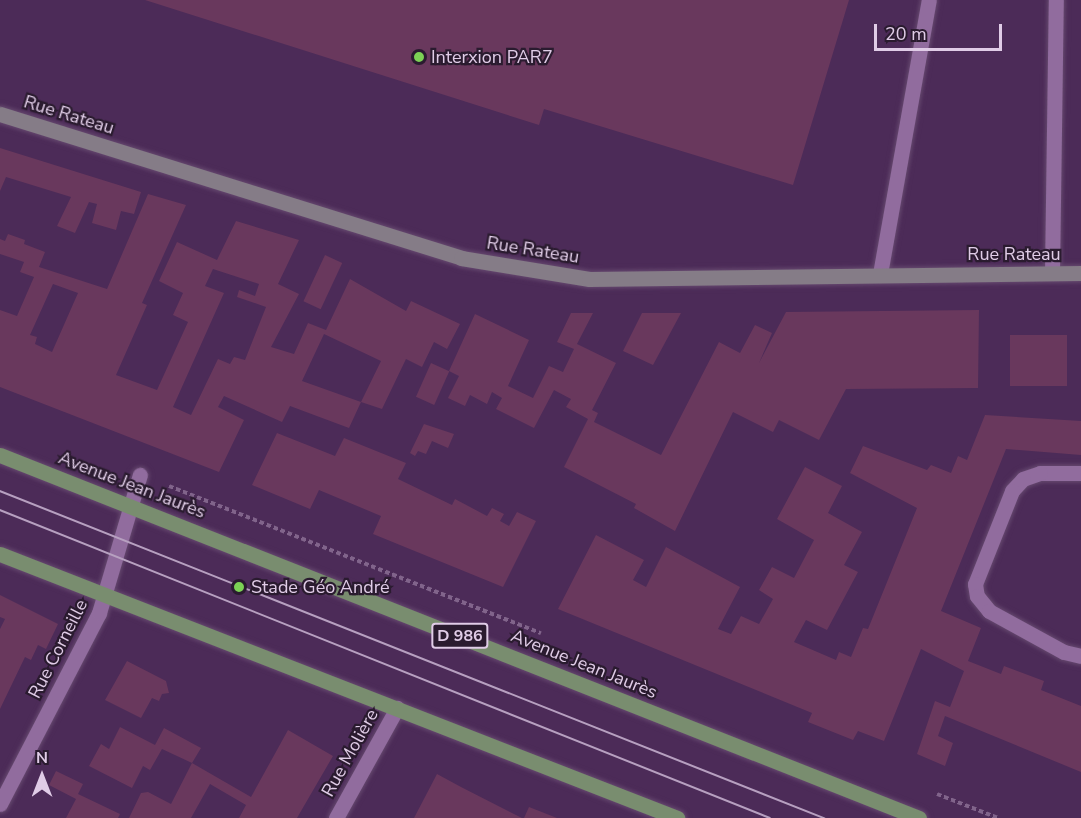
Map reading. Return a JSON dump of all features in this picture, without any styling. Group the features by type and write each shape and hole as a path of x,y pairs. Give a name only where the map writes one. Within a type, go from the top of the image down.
{"main road":[{"name":"Avenue Jean Jaurès","path":"0,455 919,818"},
{"path":"0,554 677,818"}],"street":[{"path":"880,274 929,0"},
{"path":"1052,273 1056,0"},
{"name":"Rue Rateau","path":"0,114 461,258 589,279 1081,273"},
{"path":"1081,473 1040,473 1023,479 1012,491 975,584 977,596 989,611 1064,652 1081,656"},
{"name":"Rue Corneille","path":"0,804 106,596 140,475"},
{"name":"Rue Molière","path":"336,818 398,708"}],"building":[{"path":"145,0 849,0 793,185 544,109 539,125"},
{"path":"0,148 141,192 134,214 121,211 116,230 92,223 97,204 89,202 75,233 57,226 71,197 6,177 0,191"},
{"path":"148,194 186,205 142,303 147,305 116,375 157,390 188,322 173,315 183,293 159,281 177,242 217,260 236,221 299,240 278,284 299,294 271,347 294,354 308,323 326,330 350,279 406,311 411,301 460,324 447,349 434,342 422,367 406,359 382,409 361,402 349,428 290,406 282,422 224,396 218,407 244,420 219,472 0,387 0,310 17,316 34,277 20,272 24,262 0,254 0,239 5,241 8,234 25,240 24,244 45,252 39,267 107,289","holes":["213,269 259,284 255,296 239,290 237,297 266,307 245,360 234,357 230,364 218,359 191,415 173,407 224,293 205,286","53,284 78,293 52,352 35,344 37,337 30,335","324,334 381,361 361,402 302,381"]},
{"path":"325,255 342,263 321,309 303,301"},
{"path":"979,310 978,388 846,389 819,440 779,420 773,432 733,412 675,531 634,508 636,504 564,467 588,419 566,407 571,399 554,390 534,428 496,409 502,398 492,392 487,404 470,395 465,406 448,398 459,376 449,371 475,314 529,340 508,386 533,398 549,366 563,372 574,349 557,342 571,313 593,313 577,344 616,363 592,410 598,413 594,422 661,455 719,342 740,353 755,325 772,333 759,363 786,312"},
{"path":"642,313 681,313 653,365 623,351"},
{"path":"1010,335 1067,335 1067,386 1010,386"},
{"path":"431,363 449,371 434,405 416,397"},
{"path":"985,415 1081,421 1081,455 1006,449 941,611 981,628 968,661 1001,674 1004,666 1044,681 1041,690 1081,706 1081,772 945,716 938,736 953,743 945,766 917,754 935,701 950,707 964,671 921,649 884,741 858,731 853,740 808,722 812,713 558,609 596,535 644,560 633,580 646,587 666,547 740,587 718,629 731,634 741,616 759,624 773,599 759,590 772,567 794,578 814,540 777,519 805,467 842,486 828,513 862,532 844,565 858,572 827,630 806,620 794,642 836,660 839,652 851,657 863,628 868,629 917,508 850,473 863,446 927,470 931,465 951,473 958,456 967,460"},
{"path":"424,424 454,434 448,448 432,441 426,454 418,451 415,456 410,453"},
{"path":"277,433 335,456 344,438 406,463 398,479 452,505 455,499 487,516 492,508 504,514 500,521 509,526 517,512 536,521 503,587 373,534 381,516 319,490 310,509 252,485"},
{"path":"0,595 58,624 46,649 38,645 31,660 25,657 0,709 0,629 5,619 0,617"},
{"path":"127,661 166,681 169,693 162,694 159,701 152,698 141,718 105,700"},
{"path":"120,727 155,745 164,728 201,748 192,763 162,749 150,770 143,766 132,788 89,766 101,744 109,749"},
{"path":"288,730 333,756 297,818 239,818 246,805 210,784 191,818 129,818 141,793 148,792 171,804 192,763 251,797"},
{"path":"56,771 83,784 78,794 120,814 118,818 66,818 76,799 49,785"},
{"path":"437,774 461,787 522,818 414,818"},
{"path":"529,807 557,818 524,818"}],"tram line":[{"path":"0,491 824,818"},
{"path":"0,510 770,818"}],"place":[{"name":"Interxion PAR7","path":"419,57"},
{"name":"Stade Géo André","path":"239,587"}]}
